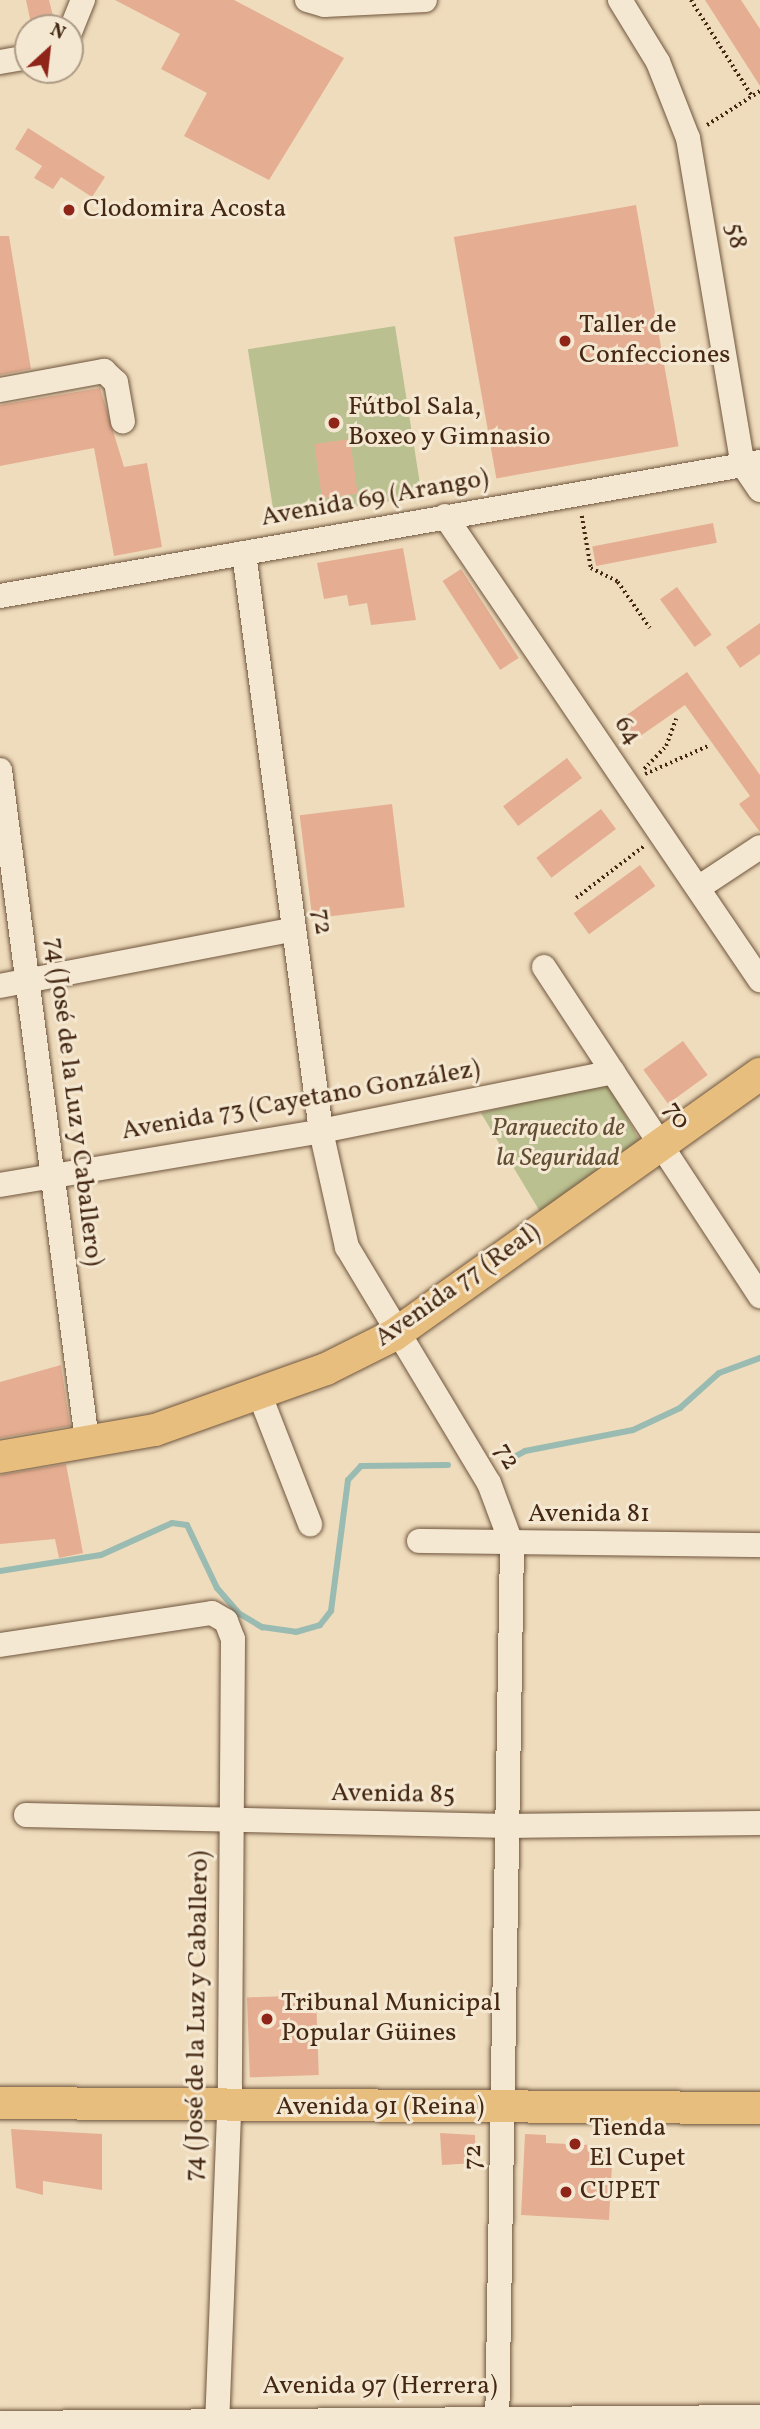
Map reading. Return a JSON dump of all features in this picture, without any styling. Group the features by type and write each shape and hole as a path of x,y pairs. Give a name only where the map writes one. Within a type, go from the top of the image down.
{"main road":[{"name":"Avenida 77 (Real)","path":"0,1457 155,1430 259,1393 394,1335 659,1143 760,1074"},
{"name":"Avenida 91 (Reina)","path":"0,2103 228,2108 760,2108"}],"street":[{"path":"307,0 324,5 425,0"},
{"name":"58","path":"620,0 658,62 688,138 751,464 760,490"},
{"path":"0,390 104,371 116,382 123,421"},
{"name":"Avenida 69 (Arango)","path":"0,596 751,464"},
{"name":"64","path":"445,516 760,980"},
{"name":"72","path":"244,552 292,930 321,1131 347,1247 394,1335 489,1483 512,1545 497,2423"},
{"name":"74 (José de la Luz y Caballero)","path":"0,770 87,1441"},
{"path":"698,888 760,847"},
{"path":"0,986 28,983 292,930"},
{"name":"70","path":"544,967 760,1296"},
{"name":"Avenida 73 (Cayetano González)","path":"0,1185 321,1131 612,1073"},
{"path":"259,1393 310,1524"},
{"name":"Avenida 81","path":"419,1541 512,1545 760,1545"},
{"name":"74 (José de la Luz y Caballero)","path":"0,1645 212,1613 226,1621 233,1639 228,2108 217,2423"},
{"name":"Avenida 85","path":"26,1815 231,1822 509,1826 760,1823"},
{"name":"Avenida 97 (Herrera)","path":"0,2423 497,2423 760,2417"}],"path":[{"path":"691,0 752,96"},
{"path":"688,138 760,91"},
{"path":"579,493 591,568 618,582 650,628"},
{"path":"628,785 666,746 676,719"},
{"path":"628,785 708,746"},
{"path":"576,898 661,834"}],"green space":[{"name":"Fútbol Sala, Boxeo y Gimnasio","path":"395,326 422,496 275,519 248,349"},
{"name":"Parquecito de la Seguridad","path":"607,1081 642,1145 542,1215 481,1113"}],"building":[{"path":"26,0 49,0 52,14 29,14"},
{"path":"115,0 234,0 344,58 269,180 184,136 207,93 161,69 180,34"},
{"path":"705,0 741,0 760,29 760,86"},
{"path":"28,128 105,177 92,197 61,177 53,189 34,178 42,166 15,149"},
{"name":"Taller de Confecciones","path":"636,205 679,446 496,478 454,237"},
{"path":"0,236 9,236 31,369 0,375"},
{"path":"100,388 124,467 147,463 162,547 114,556 94,448 0,466 0,405"},
{"path":"350,439 358,493 322,498 314,444"},
{"path":"713,523 717,543 596,566 592,546"},
{"path":"403,548 416,620 371,625 367,603 349,606 347,595 324,599 317,563"},
{"path":"461,569 519,658 500,670 443,581"},
{"path":"677,587 712,635 695,647 660,599"},
{"path":"760,623 760,654 740,668 726,647"},
{"path":"687,672 760,775 760,832 739,804 750,796 685,705 636,739 621,719"},
{"path":"567,758 582,778 518,826 503,806"},
{"path":"392,804 405,907 312,919 300,815"},
{"path":"601,809 616,829 551,878 536,858"},
{"path":"640,865 655,886 589,934 574,913"},
{"path":"683,1041 708,1075 668,1104 643,1070"},
{"path":"61,1365 70,1426 0,1438 0,1382"},
{"path":"66,1464 83,1553 59,1558 55,1539 0,1544 0,1475"},
{"path":"316,1995 319,2075 250,2077 247,1997"},
{"path":"11,2129 102,2134 102,2190 43,2181 43,2195 16,2188"},
{"path":"440,2133 475,2135 476,2163 442,2165"},
{"name":"CUPET","path":"525,2134 546,2135 546,2143 613,2146 609,2220 521,2215"}],"waterway":[{"path":"507,1461 525,1451 633,1430 680,1408 719,1373 760,1358"},
{"path":"0,1571 101,1555 172,1523 187,1525 217,1588 240,1614 262,1627 296,1632 320,1625 331,1611 348,1480 361,1466 448,1465"}],"place":[{"name":"Clodomira Acosta","path":"69,210"},
{"name":"Taller de Confecciones","path":"565,341"},
{"name":"Fútbol Sala, Boxeo y Gimnasio","path":"334,423"},
{"name":"Tribunal Municipal Popular Güines","path":"267,2019"},
{"name":"Tienda El Cupet","path":"575,2144"},
{"name":"CUPET","path":"566,2192"}]}
